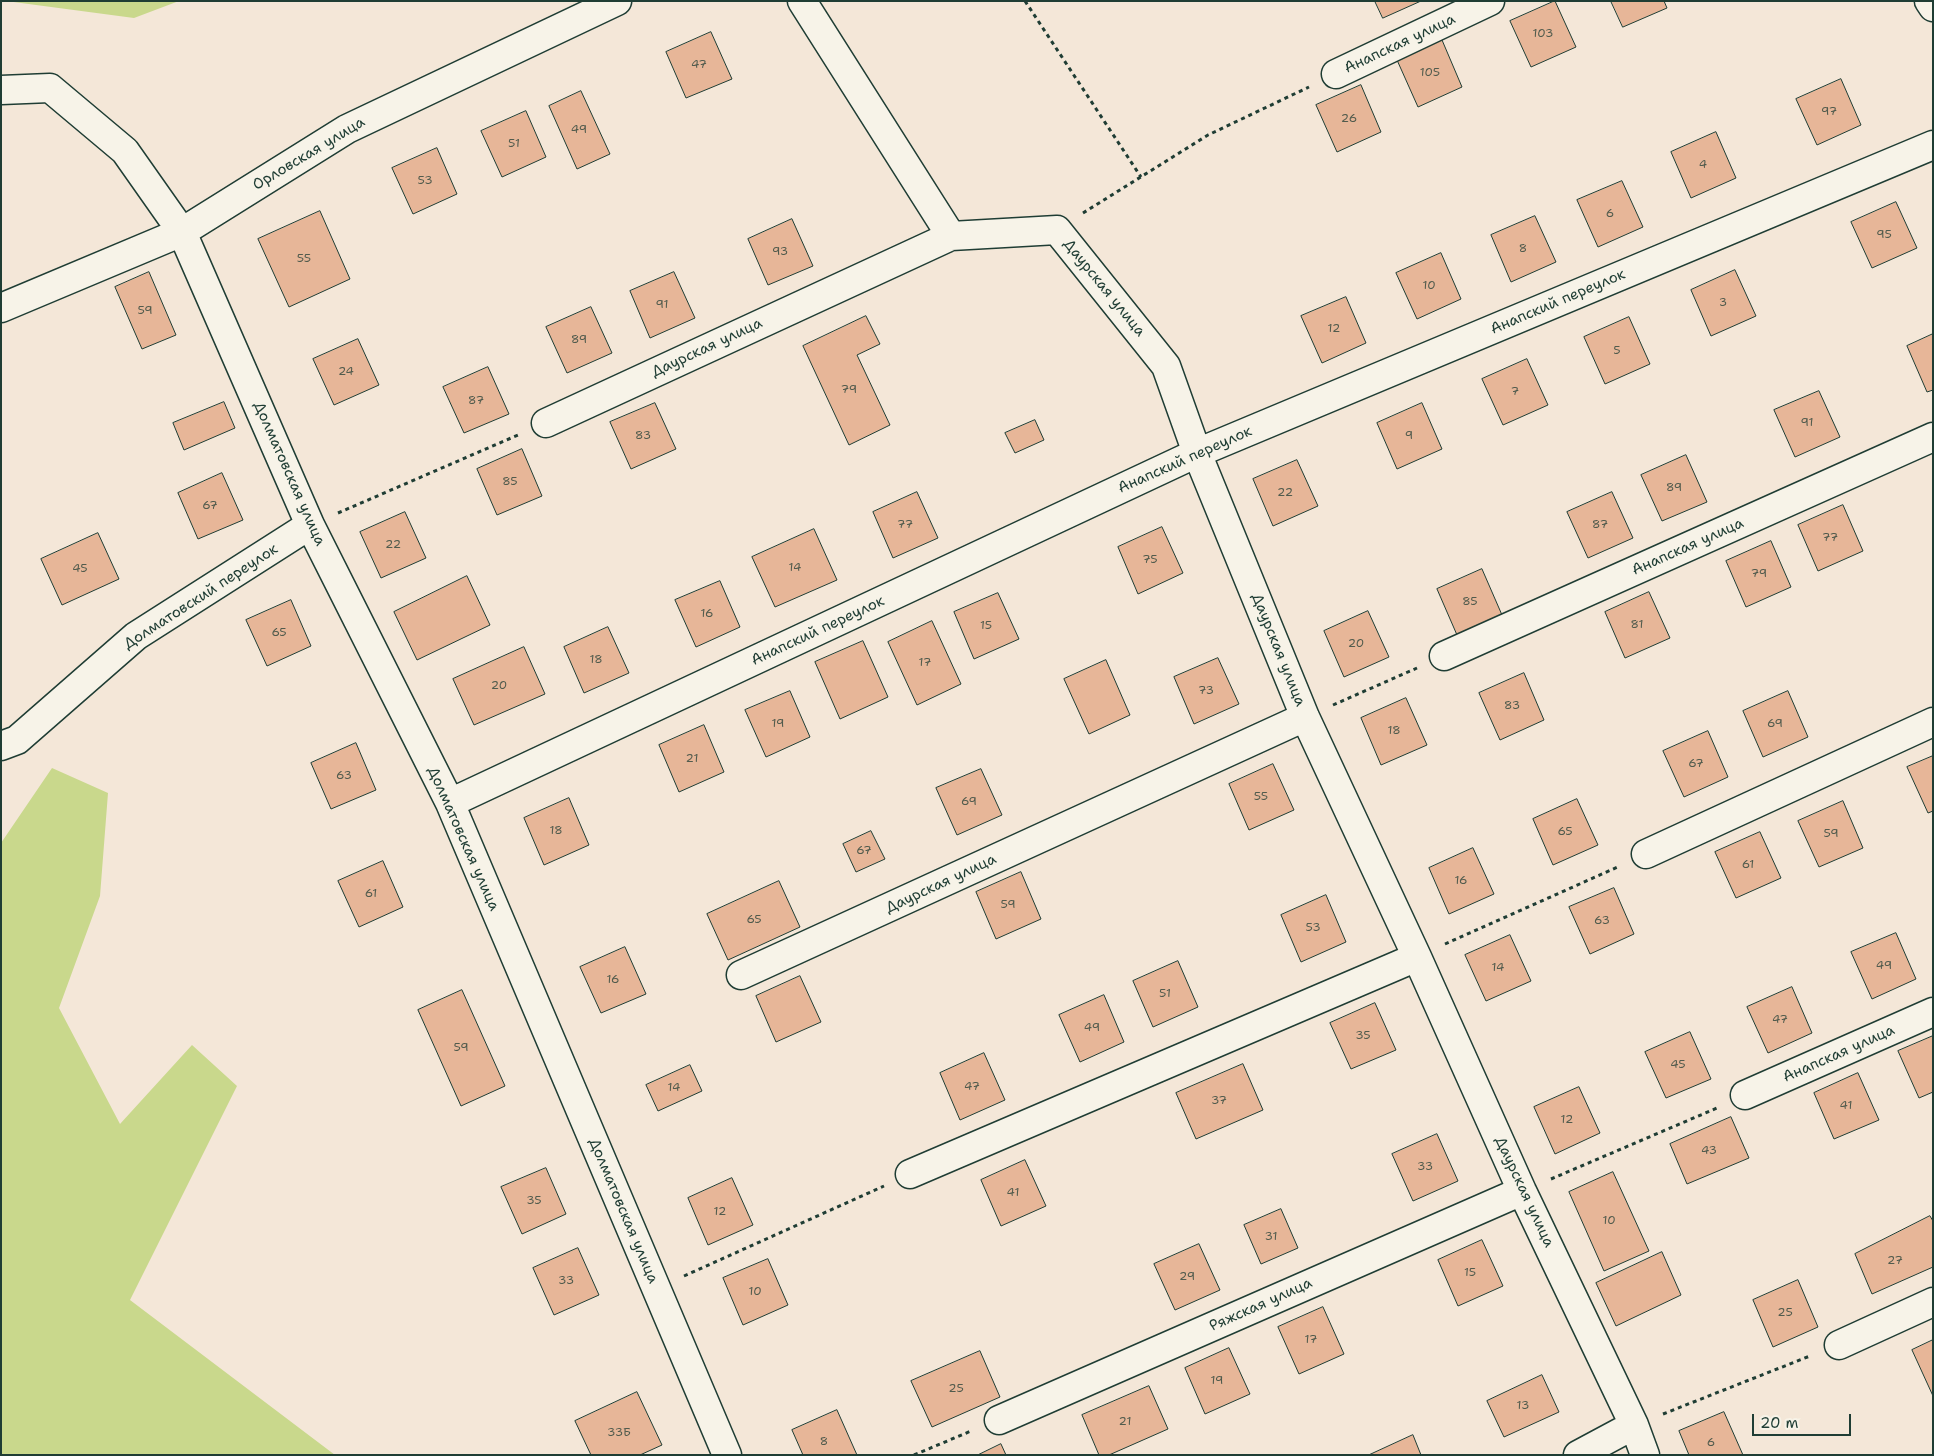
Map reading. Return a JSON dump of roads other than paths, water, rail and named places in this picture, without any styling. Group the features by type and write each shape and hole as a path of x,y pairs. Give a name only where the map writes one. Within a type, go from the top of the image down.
{"street":[{"name":"Орловская улица","path":"1,308 182,232 347,129 617,1"},
{"path":"802,1 951,236"},
{"name":"Анапская улица","path":"1336,74 1490,1"},
{"path":"1929,1 1933,7"},
{"name":"Долматовская улица","path":"1,90 50,88 125,151 182,232 310,525 450,803 727,1455"},
{"name":"Анапский переулок","path":"450,803 1197,453 1933,145"},
{"name":"Даурская улица","path":"546,423 951,236 1057,230 1166,366 1197,453 1305,717 1418,957 1522,1191 1634,1426 1645,1455"},
{"name":"Анапская улица","path":"1444,656 1933,437"},
{"name":"Долматовский переулок","path":"1,746 17,740 136,636 310,525"},
{"name":"Даурская улица","path":"741,975 1305,717"},
{"path":"1646,854 1933,722"},
{"path":"910,1174 1418,957"},
{"name":"Анапская улица","path":"1745,1096 1933,1012"},
{"name":"Ряжская улица","path":"999,1420 1522,1191"},
{"path":"1839,1345 1933,1302"},
{"path":"1578,1455 1634,1426"}]}
